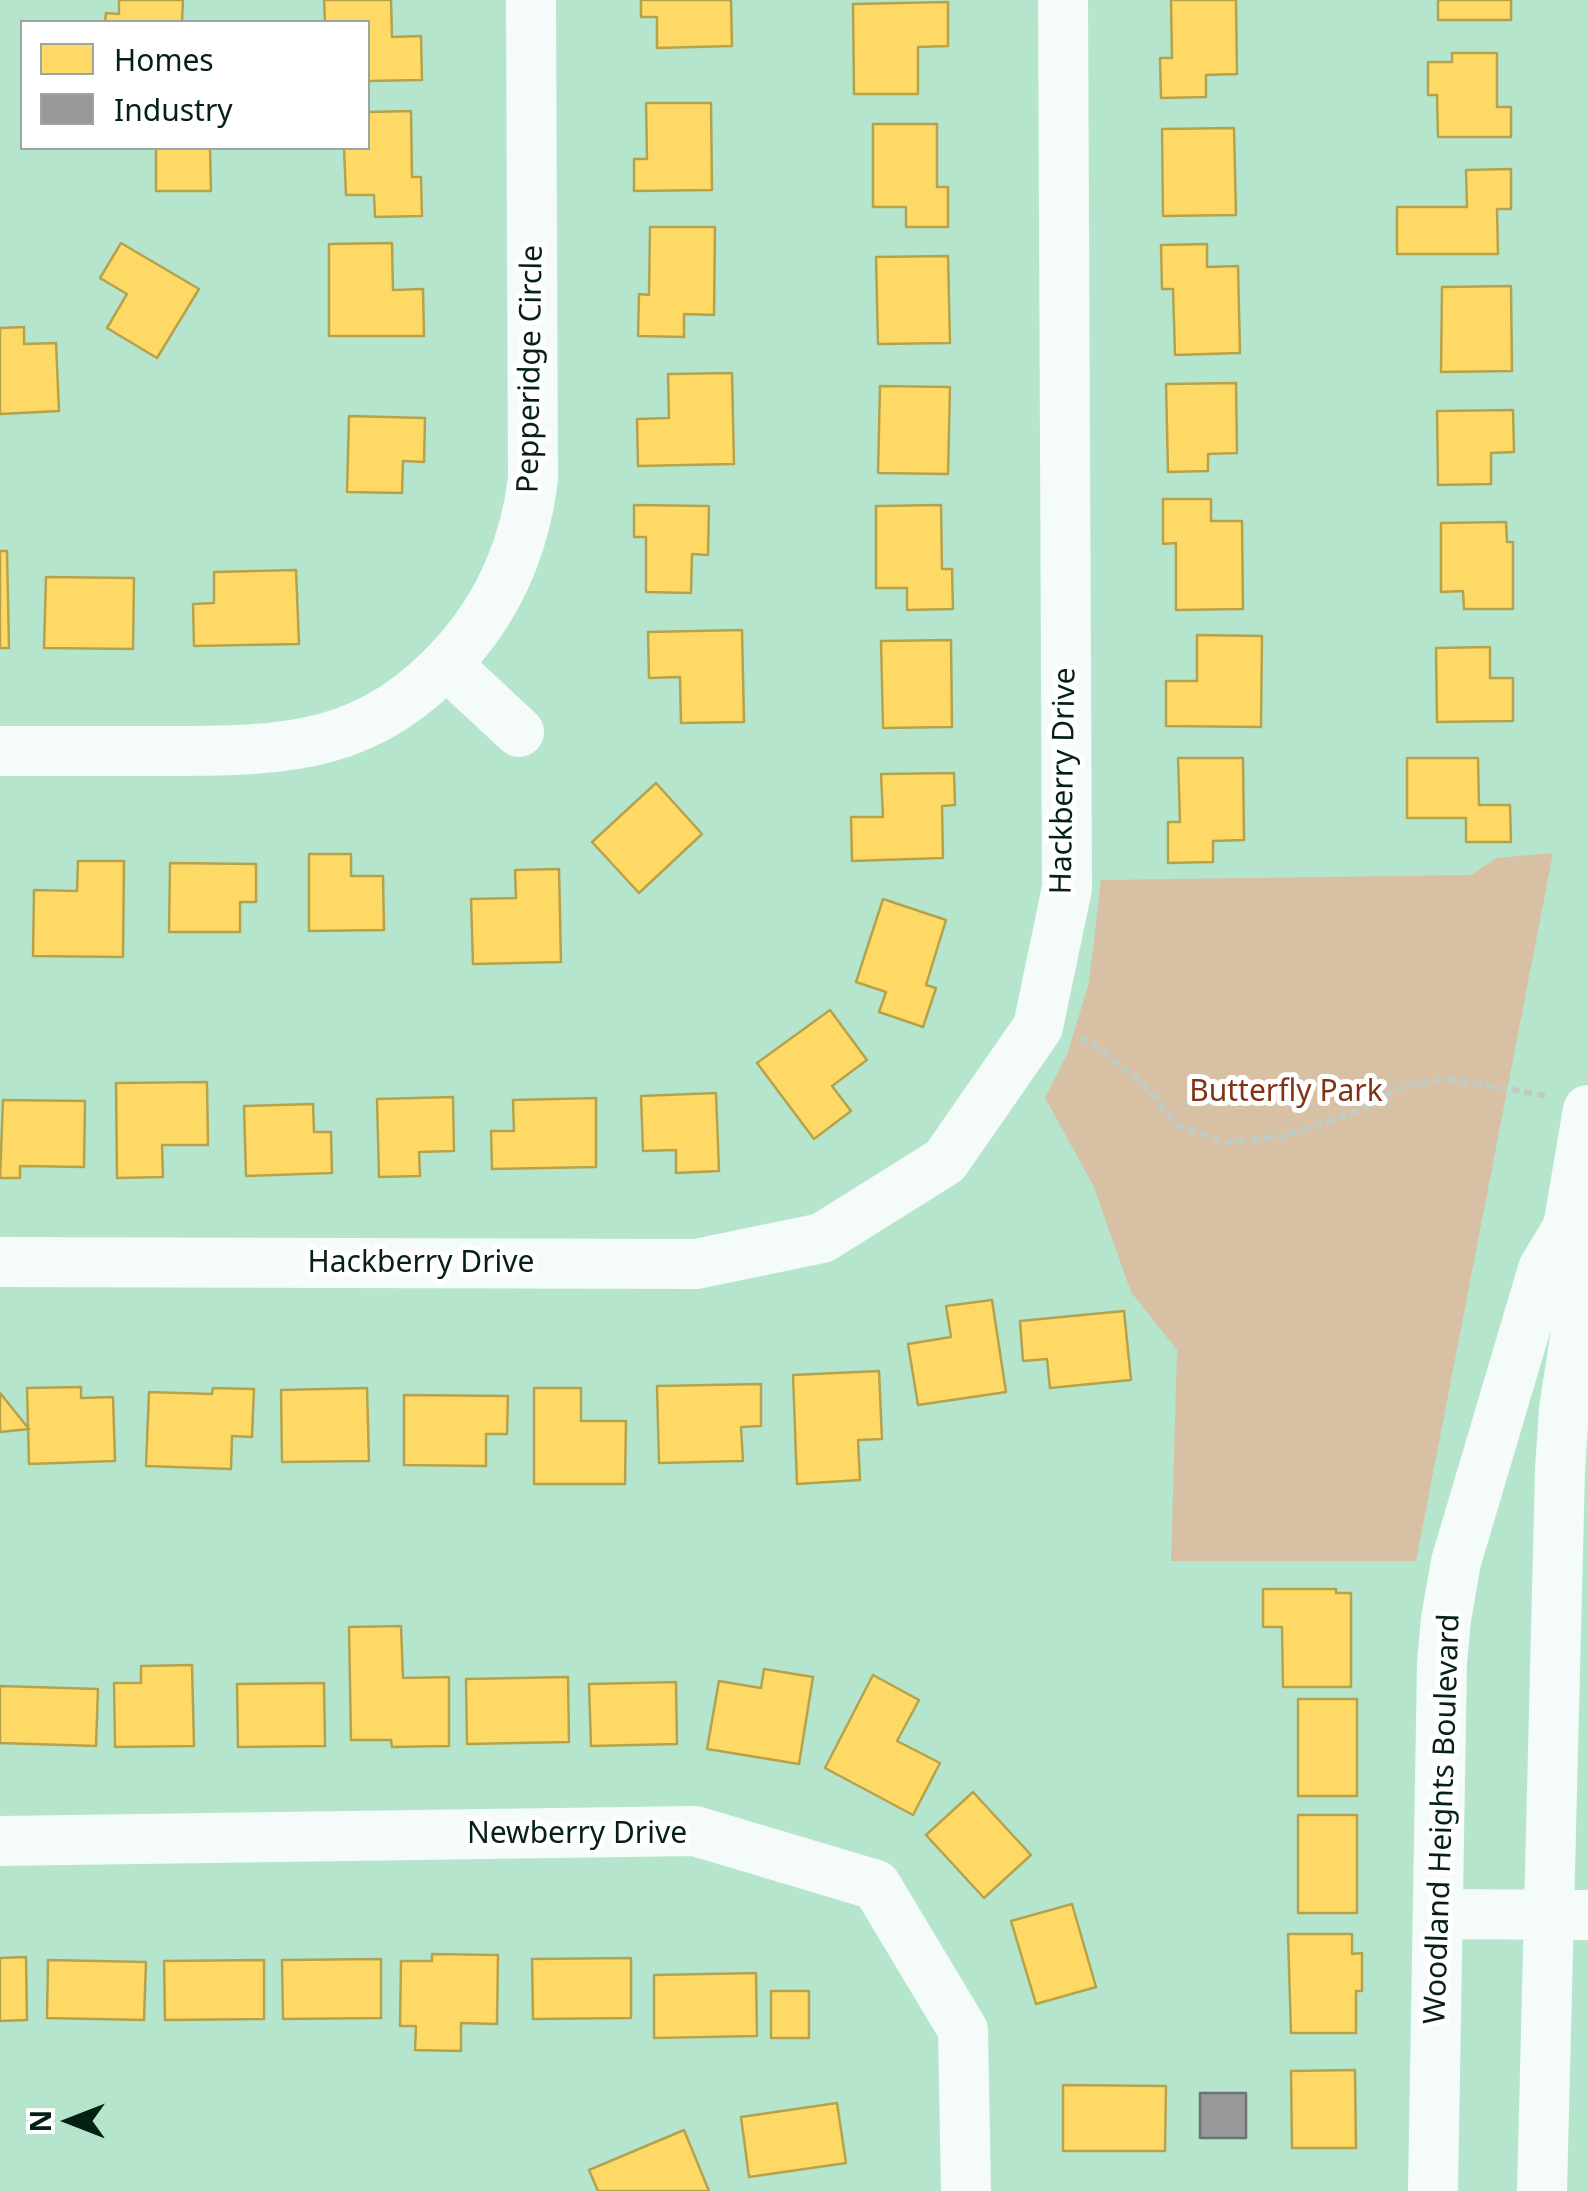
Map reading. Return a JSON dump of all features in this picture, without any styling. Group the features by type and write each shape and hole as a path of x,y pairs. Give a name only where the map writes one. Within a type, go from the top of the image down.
{"street":[{"name":"Pepperidge Circle","path":"0,751 260,751 338,735 414,695 478,626 496,600 516,550 531,496 531,0"},
{"name":"Hackberry Drive","path":"0,1262 696,1264 822,1238 945,1161 1038,1027 1067,888 1063,0"},
{"path":"446,664 518,732"},
{"name":"Woodland Heights Boulevard","path":"1542,2191 1569,1915 1560,1470 1564,1408 1585,1273 1578,1229 1571,1104"},
{"name":"Woodland Heights Boulevard","path":"1433,2191 1442,1662 1446,1619 1456,1562 1544,1269 1578,1229"},
{"name":"Newberry Drive","path":"0,1841 695,1832 876,1885 963,2030 966,2191"},
{"path":"1439,1914 1569,1915"}],"path":[{"path":"1038,1027 1089,1041 1140,1082 1178,1125 1226,1142 1283,1136 1353,1114 1407,1085 1436,1081 1450,1080 1571,1104"}],"green space":[{"name":"Butterfly Park","path":"1553,853 1416,1561 1171,1561 1177,1350 1131,1292 1093,1185 1045,1098 1068,1052 1089,982 1101,880 1471,875 1496,858"}],"building: Homes":[{"path":"119,0 183,0 182,20 105,20 106,13 119,14"},
{"path":"324,0 391,0 392,37 421,36 422,80 370,81 370,20 325,20"},
{"path":"641,0 731,0 732,46 657,48 657,17 641,17"},
{"path":"1171,0 1236,0 1237,74 1206,75 1206,97 1161,98 1160,58 1172,58"},
{"path":"1438,0 1511,0 1511,20 1438,20"},
{"path":"948,2 948,46 918,47 918,94 854,94 853,4"},
{"path":"1452,53 1497,53 1497,107 1511,107 1511,137 1438,137 1437,95 1428,95 1428,62 1452,62"},
{"path":"646,103 711,103 712,190 634,191 634,159 647,159"},
{"path":"411,111 412,177 421,177 422,216 375,217 374,195 346,195 344,150 370,150 370,112"},
{"path":"873,124 937,124 937,187 948,187 948,227 906,227 906,207 873,207"},
{"path":"1234,128 1236,215 1163,216 1162,129"},
{"path":"156,150 210,150 211,191 156,191"},
{"path":"1511,169 1511,209 1497,209 1498,254 1397,254 1397,207 1467,207 1466,170"},
{"path":"650,227 715,227 714,315 684,314 684,337 638,336 639,294 649,295"},
{"path":"121,243 199,289 157,358 107,328 127,294 100,278"},
{"path":"392,243 393,290 423,289 424,336 329,336 329,244"},
{"path":"1207,244 1207,267 1238,266 1240,353 1175,355 1173,289 1162,289 1161,245"},
{"path":"948,256 950,343 878,344 876,257"},
{"path":"1511,286 1512,371 1441,372 1442,287"},
{"path":"24,327 24,344 56,343 59,411 0,414 0,328"},
{"path":"732,373 734,464 638,466 637,419 669,418 668,374"},
{"path":"1236,383 1237,453 1208,454 1208,471 1168,472 1166,384"},
{"path":"880,386 950,387 948,474 878,473"},
{"path":"1513,410 1514,452 1491,453 1491,484 1438,485 1437,411"},
{"path":"349,416 425,418 424,462 403,461 402,493 347,492"},
{"path":"1163,499 1211,499 1211,521 1242,521 1243,609 1176,610 1176,543 1163,544"},
{"path":"634,505 709,506 708,555 692,554 691,593 646,592 646,537 634,537"},
{"path":"941,505 942,569 952,569 953,609 907,610 907,588 876,588 876,506"},
{"path":"1506,522 1507,542 1513,542 1513,609 1464,609 1463,591 1441,592 1441,523"},
{"path":"0,551 7,551 9,648 0,648"},
{"path":"296,570 299,644 194,646 193,604 214,603 214,572"},
{"path":"46,577 134,578 133,649 44,648"},
{"path":"742,630 744,722 681,723 680,677 649,678 648,632"},
{"path":"1197,635 1262,636 1261,727 1166,726 1166,681 1197,681"},
{"path":"951,640 952,727 883,728 881,641"},
{"path":"1490,647 1490,678 1513,678 1513,721 1437,722 1436,648"},
{"path":"1178,758 1243,758 1244,840 1213,841 1213,862 1168,863 1168,822 1180,822"},
{"path":"1407,758 1478,758 1479,805 1510,805 1511,842 1466,842 1466,818 1407,818"},
{"path":"954,773 955,805 942,806 943,858 852,861 851,817 883,817 881,774"},
{"path":"656,783 702,834 639,893 592,842"},
{"path":"309,854 351,854 351,876 383,876 384,930 309,931"},
{"path":"78,861 124,861 123,957 33,956 34,890 77,891"},
{"path":"170,863 256,864 256,902 240,902 240,932 169,932"},
{"path":"559,869 561,962 473,964 471,899 516,898 515,870"},
{"path":"883,899 946,920 926,985 936,988 923,1027 879,1012 886,992 856,982"},
{"path":"830,1010 867,1060 832,1086 851,1111 814,1139 757,1063"},
{"path":"207,1082 208,1145 162,1145 163,1177 117,1178 116,1083"},
{"path":"716,1093 719,1171 676,1173 676,1150 643,1151 641,1096"},
{"path":"453,1097 454,1151 419,1152 420,1176 379,1177 377,1099"},
{"path":"596,1098 596,1167 492,1169 491,1131 514,1131 513,1100"},
{"path":"3,1100 85,1101 84,1167 20,1166 20,1178 0,1178"},
{"path":"313,1104 314,1132 331,1132 332,1173 246,1176 244,1106"},
{"path":"992,1300 1006,1392 918,1405 908,1344 951,1337 946,1306"},
{"path":"1124,1311 1131,1380 1050,1388 1047,1359 1023,1361 1020,1321"},
{"path":"879,1371 882,1439 858,1440 860,1480 797,1484 793,1375"},
{"path":"761,1384 761,1426 741,1427 743,1461 659,1463 657,1386"},
{"path":"81,1387 81,1398 113,1397 115,1461 29,1464 27,1388"},
{"path":"213,1388 254,1389 252,1437 232,1436 231,1469 146,1466 149,1392 212,1394"},
{"path":"367,1388 369,1461 282,1462 281,1390"},
{"path":"534,1388 581,1388 581,1421 626,1421 625,1484 534,1484"},
{"path":"0,1393 29,1429 0,1432"},
{"path":"404,1395 508,1396 507,1434 486,1434 486,1466 404,1465"},
{"path":"1263,1589 1336,1589 1336,1593 1351,1593 1351,1687 1283,1687 1282,1627 1263,1627"},
{"path":"401,1626 403,1678 449,1677 449,1746 392,1747 391,1740 351,1740 349,1627"},
{"path":"192,1665 194,1746 115,1747 114,1683 141,1683 141,1666"},
{"path":"764,1669 813,1677 799,1764 707,1749 719,1681 761,1688"},
{"path":"873,1675 919,1700 897,1741 940,1763 913,1815 825,1768"},
{"path":"568,1677 569,1742 467,1744 466,1679"},
{"path":"676,1682 677,1744 591,1746 589,1684"},
{"path":"324,1683 325,1746 238,1747 237,1684"},
{"path":"0,1686 98,1689 96,1746 0,1743"},
{"path":"1298,1699 1357,1699 1357,1796 1298,1796"},
{"path":"973,1792 1031,1855 984,1898 926,1835"},
{"path":"1298,1815 1357,1815 1357,1913 1298,1913"},
{"path":"1072,1904 1096,1987 1036,2004 1011,1921"},
{"path":"1288,1934 1352,1934 1352,1954 1362,1953 1362,1991 1356,1991 1356,2033 1291,2033"},
{"path":"432,1954 498,1955 497,2024 461,2023 461,2051 415,2050 416,2026 400,2026 401,1961 432,1961"},
{"path":"26,1957 27,2020 0,2021 0,1958"},
{"path":"631,1958 631,2018 533,2019 532,1959"},
{"path":"381,1959 381,2018 283,2019 282,1960"},
{"path":"48,1960 146,1962 144,2020 47,2018"},
{"path":"264,1960 264,2019 165,2020 164,1961"},
{"path":"756,1973 757,2036 654,2038 654,1975"},
{"path":"771,1991 809,1991 809,2038 771,2038"},
{"path":"1355,2070 1356,2148 1292,2148 1291,2071"},
{"path":"1063,2085 1166,2086 1165,2151 1063,2151"},
{"path":"837,2103 846,2163 749,2177 741,2117"},
{"path":"684,2130 709,2191 598,2191 589,2170"}],"building: Industry":[{"path":"1200,2093 1246,2093 1246,2138 1200,2138"}]}
